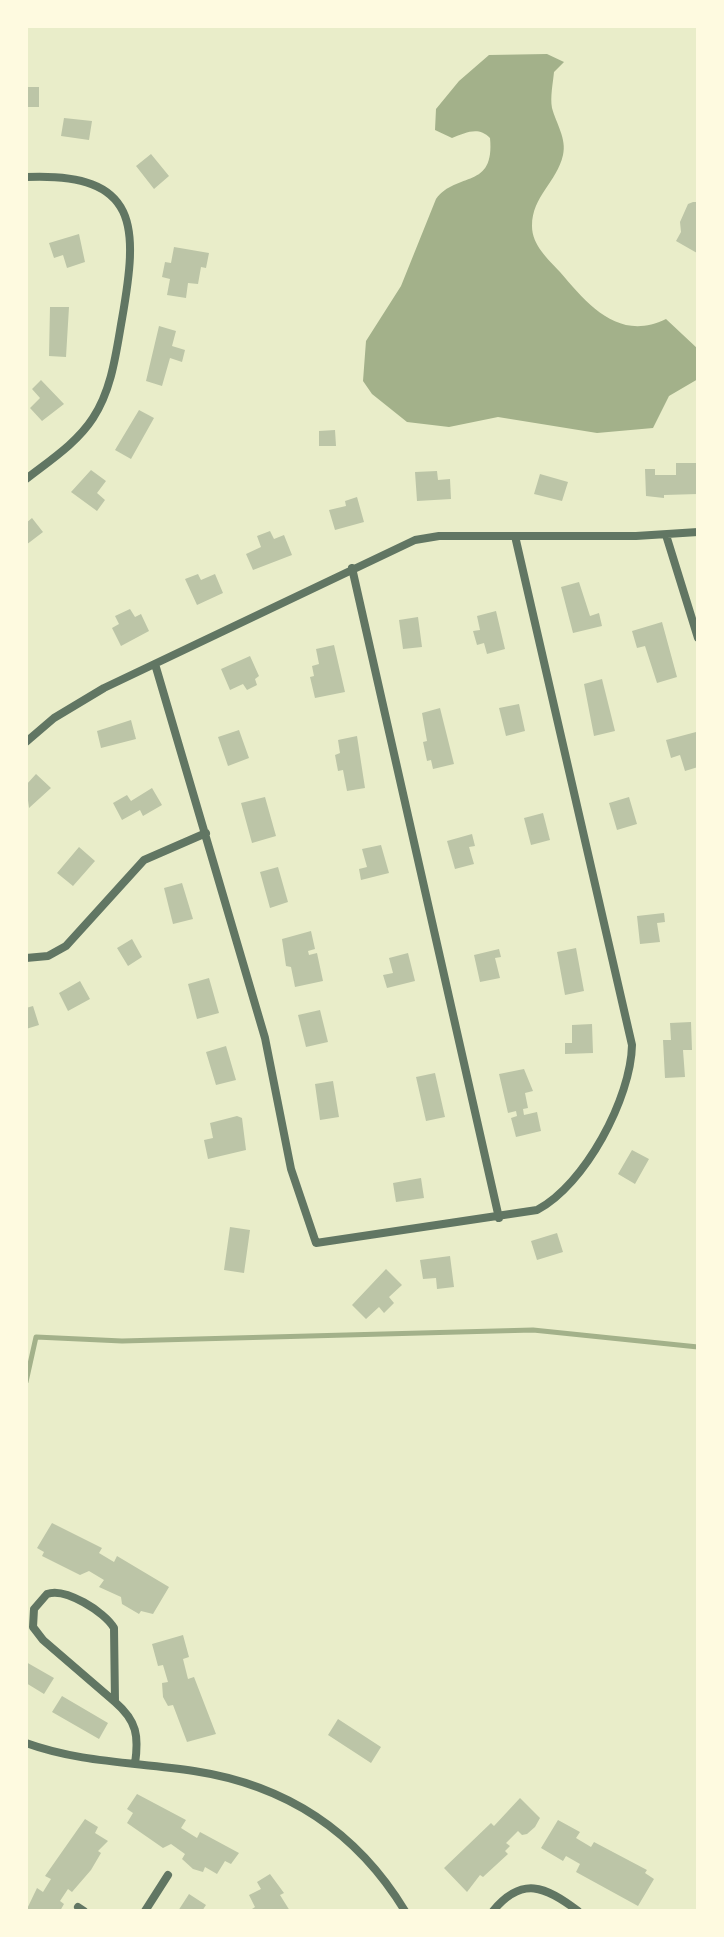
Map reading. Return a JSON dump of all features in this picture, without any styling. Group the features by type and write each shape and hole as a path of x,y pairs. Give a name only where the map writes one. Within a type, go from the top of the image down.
{"street":[{"path":"26,177 68,177 96,186 124,213 133,249 113,369 100,407 78,436 26,479"},
{"path":"26,742 79,703 403,544 429,537 666,535 698,532"},
{"path":"666,535 698,638"},
{"path":"155,664 265,1038 291,1169 316,1243 537,1210 566,1189 618,1105 628,1084 632,1060 623,994 515,536"},
{"path":"352,568 499,1218"},
{"path":"26,958 48,956 66,946 150,856 206,833"},
{"path":"115,1702 115,1633 111,1623 62,1593 47,1594 34,1609 33,1627 130,1717 137,1730 135,1764"},
{"path":"26,1743 64,1756 233,1779 301,1805 348,1839 405,1911"},
{"path":"145,1911 168,1875"},
{"path":"493,1911 510,1893 528,1887 550,1894 578,1911"}],"shaded area":[{"path":"547,54 564,62 554,72 551,99 564,149 560,165 533,215 535,239 546,257 593,307 606,316 634,326 666,319 698,349 698,379 669,396 653,428 597,433 498,417 449,427 407,422 372,394 363,381 366,341 401,286 436,199 445,190 481,173 487,166 490,154 490,138 481,132 452,138 435,130 436,109 459,81 489,55"}],"building":[{"path":"26,87 39,87 39,107 26,107"},
{"path":"64,118 92,121 89,140 61,136"},
{"path":"151,154 169,176 154,189 136,166"},
{"path":"698,202 697,253 676,241 681,232 680,222 688,204"},
{"path":"79,234 85,262 67,268 63,255 54,258 49,243"},
{"path":"174,247 209,253 206,268 201,267 198,284 188,283 186,298 167,295 170,279 162,277 165,262 171,263"},
{"path":"50,307 69,307 66,357 49,356"},
{"path":"159,326 176,331 172,346 185,350 182,362 170,358 162,386 146,381"},
{"path":"41,380 64,404 42,421 30,408 40,398 32,389"},
{"path":"139,410 154,418 131,459 115,450"},
{"path":"335,430 336,446 319,446 319,431"},
{"path":"676,463 698,463 698,494 664,495 664,498 646,496 645,469 655,469 655,475 676,475"},
{"path":"91,470 106,481 97,493 105,500 97,511 71,492"},
{"path":"437,471 438,480 450,479 451,499 417,501 415,472"},
{"path":"540,474 568,482 562,501 534,494"},
{"path":"357,497 364,522 335,530 329,510 346,506 345,501"},
{"path":"32,518 43,532 26,545 26,523"},
{"path":"270,531 274,539 284,535 292,555 253,570 246,554 261,547 257,536"},
{"path":"198,574 201,580 215,574 223,593 197,605 185,579"},
{"path":"579,582 590,616 599,613 602,626 573,633 561,587"},
{"path":"130,609 135,617 141,614 149,631 121,646 112,628 119,624 115,616"},
{"path":"496,611 505,649 487,654 484,643 477,645 473,631 480,630 477,616"},
{"path":"418,617 422,647 403,649 399,620"},
{"path":"662,622 677,677 657,683 645,646 637,648 632,631"},
{"path":"334,645 345,692 315,698 310,677 314,676 312,666 319,664 316,649"},
{"path":"250,656 259,676 255,679 257,685 247,690 243,684 230,690 221,669"},
{"path":"602,679 615,731 594,736 584,684"},
{"path":"519,704 525,731 506,736 499,708"},
{"path":"440,708 454,764 433,769 431,760 427,761 423,742 427,741 422,713"},
{"path":"131,720 136,739 101,748 97,731"},
{"path":"239,730 249,758 228,766 218,737"},
{"path":"696,732 698,767 685,771 680,755 671,758 666,740"},
{"path":"357,736 365,788 347,791 343,770 338,771 335,755 340,753 338,740"},
{"path":"36,774 51,788 29,808 26,785"},
{"path":"152,788 162,805 143,816 140,810 122,820 113,803 127,795 131,801"},
{"path":"265,797 276,836 252,843 241,803"},
{"path":"629,797 637,824 617,830 609,803"},
{"path":"543,813 550,840 531,845 524,818"},
{"path":"472,834 475,846 469,847 474,864 455,869 447,841"},
{"path":"381,845 389,873 361,880 359,869 367,867 362,849"},
{"path":"79,847 95,861 73,886 57,873"},
{"path":"278,867 288,902 270,908 260,872"},
{"path":"182,883 193,919 173,924 164,888"},
{"path":"664,913 665,922 657,923 660,942 640,944 637,916"},
{"path":"311,931 315,949 308,951 309,955 317,953 323,981 295,987 291,967 286,966 282,939"},
{"path":"132,939 142,957 128,966 117,948"},
{"path":"576,948 584,991 565,995 557,952"},
{"path":"499,949 501,957 495,958 500,978 480,982 474,955"},
{"path":"408,953 415,981 387,988 383,975 393,973 389,958"},
{"path":"209,978 219,1013 197,1019 188,984"},
{"path":"80,981 90,999 68,1011 59,993"},
{"path":"33,1006 39,1025 26,1029 26,1008"},
{"path":"320,1010 328,1042 306,1047 298,1015"},
{"path":"691,1022 692,1050 683,1050 685,1077 665,1078 663,1040 671,1040 670,1023"},
{"path":"592,1024 593,1053 565,1054 565,1043 572,1043 572,1025"},
{"path":"226,1046 236,1080 216,1085 206,1052"},
{"path":"524,1069 533,1091 525,1093 528,1108 523,1109 524,1115 537,1112 541,1131 516,1137 511,1118 517,1116 516,1111 508,1113 499,1074"},
{"path":"435,1073 445,1117 426,1121 416,1077"},
{"path":"333,1081 339,1117 320,1120 315,1084"},
{"path":"237,1116 242,1118 246,1150 208,1159 204,1140 213,1138 210,1123"},
{"path":"632,1150 649,1159 635,1184 618,1174"},
{"path":"421,1178 424,1198 396,1202 393,1183"},
{"path":"230,1227 250,1230 244,1273 224,1270"},
{"path":"557,1233 563,1252 537,1260 531,1241"},
{"path":"450,1256 454,1287 437,1289 436,1278 423,1279 420,1260"},
{"path":"386,1269 402,1285 389,1297 394,1303 384,1313 379,1307 366,1319 352,1305"},
{"path":"52,1523 102,1548 99,1553 114,1562 117,1556 169,1587 153,1614 141,1611 139,1614 122,1604 121,1597 99,1587 104,1580 89,1571 80,1575 42,1556 44,1552 37,1548"},
{"path":"183,1635 189,1657 183,1659 188,1679 194,1677 216,1734 187,1742 173,1705 168,1706 163,1697 162,1683 168,1682 163,1665 158,1666 152,1644"},
{"path":"26,1662 54,1678 44,1694 26,1683"},
{"path":"62,1696 108,1723 99,1739 52,1712"},
{"path":"338,1719 381,1747 371,1763 328,1735"},
{"path":"137,1794 186,1820 181,1828 197,1838 200,1832 239,1853 231,1864 225,1861 217,1874 205,1867 203,1872 193,1869 182,1859 185,1854 171,1844 163,1848 127,1823 133,1813 127,1809"},
{"path":"520,1798 540,1818 535,1827 527,1834 522,1835 518,1831 506,1843 510,1846 505,1851 508,1854 483,1877 480,1875 467,1892 444,1868 491,1823 494,1826"},
{"path":"85,1819 98,1827 95,1833 108,1841 98,1851 101,1853 91,1870 72,1892 68,1889 60,1901 64,1904 60,1911 26,1911 37,1888 43,1892 51,1879 45,1876"},
{"path":"558,1820 580,1832 576,1838 591,1847 594,1842 647,1870 645,1873 654,1879 638,1906 576,1872 580,1864 566,1856 563,1861 541,1848"},
{"path":"270,1874 284,1893 280,1895 290,1911 252,1909 255,1907 249,1895 261,1889 257,1882"},
{"path":"189,1894 206,1905 202,1911 178,1911"}],"waterway":[{"path":"26,1382 36,1337 122,1341 533,1330 698,1347"}]}
